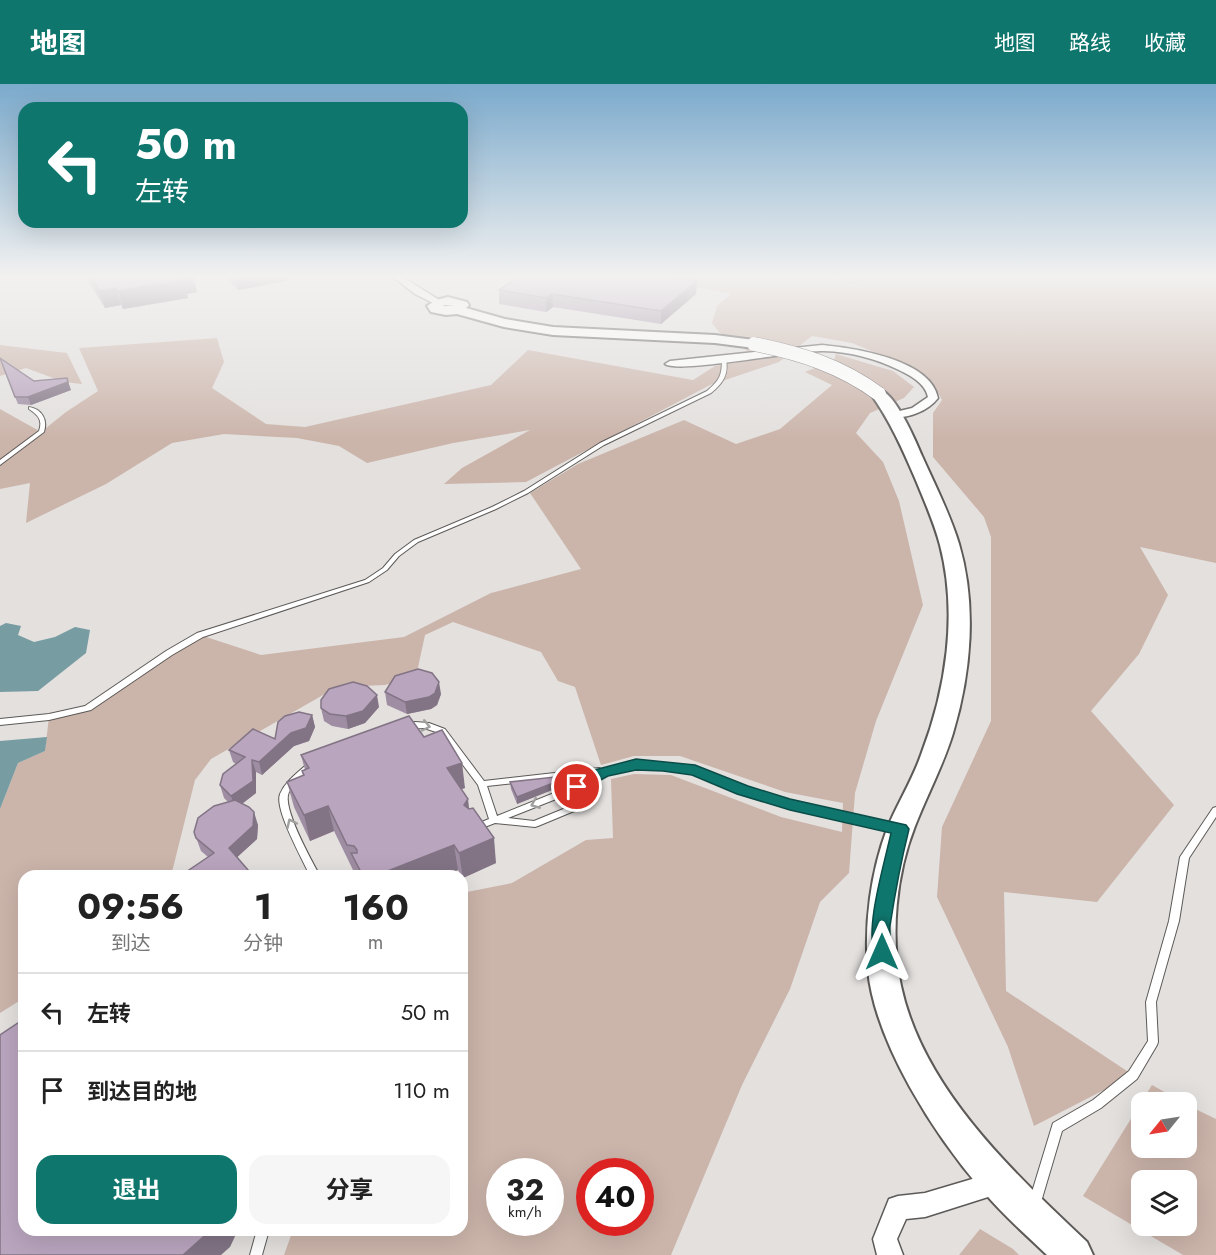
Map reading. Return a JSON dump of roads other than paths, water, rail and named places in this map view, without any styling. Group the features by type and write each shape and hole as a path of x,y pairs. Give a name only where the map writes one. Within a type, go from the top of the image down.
{"street":[{"path":"553,331 704,338 799,352 831,364 863,381 879,394 895,415 939,516 952,554 957,590 959,636 950,704 933,758 900,829 887,888 880,935 886,987 903,1038 918,1071 951,1121 999,1183 1074,1255"},
{"path":"670,364 724,360 808,347 860,352 883,359 916,376 933,393 933,398 926,405 895,415"},
{"path":"890,1255 885,1239 898,1208 925,1205 999,1183"}],"lane":[{"path":"0,722 50,717 88,708 169,653 200,635 367,581 385,569 397,555 416,541 526,492 602,444 709,392 724,377 727,370 724,360"},
{"path":"0,463 41,432 44,419 31,408"},
{"path":"399,727 416,724 433,726 442,731 482,784 494,820"},
{"path":"312,870 285,810 283,798 284,793 317,759"},
{"path":"482,784 578,772 606,771 636,764 695,770 743,790 790,805 900,829"},
{"path":"473,829 577,787 606,771"},
{"path":"494,820 535,824 576,807 587,780"},
{"path":"1031,1215 1057,1127 1097,1104 1133,1075 1153,1042 1151,1002 1174,921 1185,857 1216,810"},
{"path":"256,1255 261,1236"}],"water":[{"path":"6,623 21,626 18,635 34,642 55,637 75,627 90,630 86,653 38,691 0,692 0,626"},
{"path":"47,737 45,751 18,763 0,809 0,741"}]}
